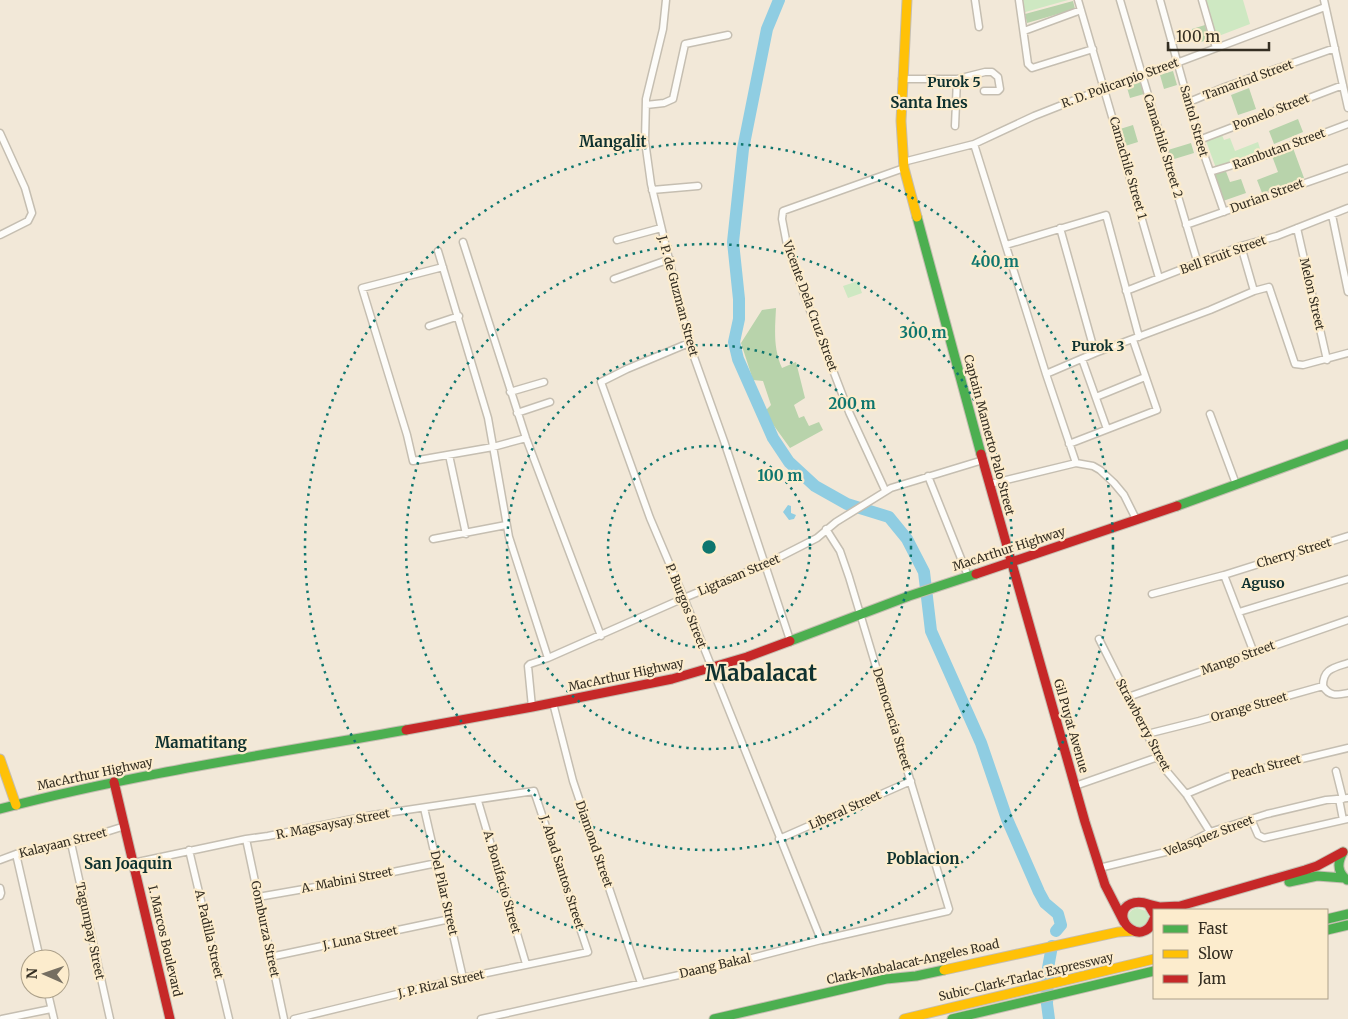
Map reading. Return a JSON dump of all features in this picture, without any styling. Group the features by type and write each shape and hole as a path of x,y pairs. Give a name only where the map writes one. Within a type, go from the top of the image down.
{"main road":[{"name":"Captain Mamerto Palo Street","path":"907,0 901,121 904,165 1011,563"},
{"name":"MacArthur Highway","path":"0,809 114,782 532,707 672,679 747,657 909,596 1011,563 1348,444"},
{"name":"Gil Puyat Avenue","path":"1011,563 1099,868 1105,885 1125,923"},
{"path":"0,759 16,805"},
{"name":"I. Marcos Boulevard","path":"114,782 170,1019"},
{"path":"1346,850 1339,859 1338,867 1346,879"},
{"path":"1111,895 1121,901 1142,901 1160,907 1180,906 1317,866 1346,850"},
{"path":"1192,909 1306,877 1317,876 1346,879"},
{"path":"1132,902 1124,912 1125,923 1133,931"},
{"path":"1148,904 1153,912"},
{"path":"1328,919 1348,914"},
{"path":"1115,933 1125,923"},
{"name":"Clark-Mabalacat-Angeles Road","path":"714,1019 886,979 916,976 1115,933 1142,932 1153,924"},
{"path":"1328,930 1348,925"},
{"name":"Subic-Clark-Tarlac Expressway","path":"904,1019 1153,959"},
{"name":"Subic-Clark-Tarlac Expressway","path":"952,1019 1153,971"}],"street":[{"name":"J. P. de Guzman Street","path":"666,0 665,19 646,99 645,141 652,190 690,343 766,564 790,640"},
{"path":"975,0 979,28"},
{"path":"1018,0 1028,64 1032,68 1093,49"},
{"name":"Camachile Street 1","path":"1078,0 1159,278"},
{"name":"Camachile Street 2","path":"1120,0 1198,264"},
{"name":"Santol Street","path":"1160,0 1199,140 1224,212"},
{"path":"1202,0 1216,48"},
{"path":"1324,0 1348,108"},
{"name":"R. D. Policarpio Street","path":"904,165 974,144 1034,116 1105,88 1142,76 1325,7"},
{"path":"1024,31 1081,10"},
{"path":"646,105 664,103 673,99 685,44 728,35"},
{"name":"Tamarind Street","path":"1189,102 1225,87 1335,48"},
{"path":"902,79 957,79 992,72 998,77 1000,89 998,91 984,91"},
{"path":"955,126 957,79"},
{"name":"Pomelo Street","path":"1199,140 1343,84"},
{"name":"Rambutan Street","path":"1210,172 1266,155 1348,124"},
{"path":"0,133 25,188 32,213 28,221 0,235"},
{"path":"974,144 1076,463"},
{"name":"Vicente Dela Cruz Street","path":"885,490 850,412 810,309 787,246 782,219 783,211 904,165"},
{"name":"Durian Street","path":"1186,225 1348,168"},
{"path":"652,190 698,186"},
{"name":"Bell Fruit Street","path":"1126,291 1240,246 1277,236 1348,208"},
{"path":"1006,245 1106,215 1126,291 1145,378 1157,410 1069,444"},
{"path":"1332,215 1348,292"},
{"path":"617,240 660,228"},
{"path":"1060,228 1095,353"},
{"name":"Melon Street","path":"1297,228 1327,360"},
{"path":"463,242 517,413 601,636"},
{"path":"1240,246 1254,291"},
{"path":"438,251 488,418 506,525 548,658"},
{"path":"614,279 670,259"},
{"path":"444,267 362,288 413,460 493,447 526,438"},
{"path":"1046,374 1254,291 1270,287 1295,364 1303,365 1348,353"},
{"path":"429,326 459,316"},
{"name":"P. Burgos Street","path":"690,343 601,382 650,518 684,598 820,940"},
{"path":"1082,359 1107,429"},
{"path":"1096,397 1145,378"},
{"path":"510,392 544,382"},
{"path":"517,413 550,402"},
{"path":"1210,414 1236,484"},
{"path":"449,454 466,534"},
{"name":"Ligtasan Street","path":"532,707 528,666 530,664 601,636 684,598 766,564 817,538 826,529 885,490 983,460"},
{"path":"990,484 1076,463 1093,466 1100,470 1124,495 1136,519"},
{"path":"928,476 968,576"},
{"path":"433,540 506,525"},
{"name":"Democracia Street","path":"826,529 840,551 950,906 948,911"},
{"name":"Cherry Street","path":"1152,594 1224,575 1348,536"},
{"path":"1224,575 1254,653"},
{"path":"1239,612 1348,579"},
{"name":"Mango Street","path":"1128,697 1348,620"},
{"name":"Strawberry Street","path":"1099,639 1164,768 1186,794 1210,832"},
{"path":"1348,663 1330,669 1323,676 1323,686 1326,691 1335,696 1348,693"},
{"name":"Orange Street","path":"1147,734 1199,722 1323,686"},
{"name":"Diamond Street","path":"553,703 573,781 641,983"},
{"name":"Peach Street","path":"1186,794 1226,777 1348,748"},
{"path":"1075,786 1158,757"},
{"path":"1251,820 1258,835 1264,838 1346,820 1336,771"},
{"name":"Liberal Street","path":"779,839 911,781"},
{"name":"R. Magsaysay Street","path":"133,863 246,838 268,836 373,816 534,791"},
{"name":"J. Abad Santos Street","path":"534,791 588,952"},
{"name":"Velasquez Street","path":"1099,868 1178,849 1210,832 1251,820 1326,800 1343,799"},
{"name":"A. Bonifacio Street","path":"478,801 526,964"},
{"name":"Del Pilar Street","path":"424,808 463,978"},
{"name":"Kalayaan Street","path":"0,860 16,854 71,843 125,826"},
{"name":"Gomburza Street","path":"246,838 284,1019"},
{"name":"Tagumpay Street","path":"71,843 110,1019"},
{"name":"A. Padilla Street","path":"189,850 229,1019"},
{"path":"16,854 38,949"},
{"name":"A. Mabini Street","path":"258,896 344,882 436,863"},
{"path":"0,888 0,896"},
{"name":"Daang Bakal","path":"481,1019 948,911"},
{"name":"J. Luna Street","path":"270,957 450,919"},
{"name":"J. P. Rizal Street","path":"294,1019 463,978 588,952"},
{"path":"49,999 54,1019"},
{"path":"2,1019 51,1009"}],"green space":[{"path":"1020,0 1068,0 1022,13"},
{"path":"1205,0 1243,0 1250,24 1216,37"},
{"path":"1073,1 1075,9 1027,23 1025,14"},
{"path":"1205,25 1209,40 1196,43 1192,29"},
{"path":"1173,71 1177,85 1164,89 1160,75"},
{"path":"1140,80 1144,94 1130,98 1126,84"},
{"path":"1249,88 1256,109 1238,115 1231,95"},
{"path":"1298,119 1303,132 1274,144 1269,131"},
{"path":"1133,125 1138,142 1125,146 1120,129"},
{"path":"1222,135 1224,140 1230,138 1235,151 1258,142 1261,152 1216,168 1206,141"},
{"path":"1191,143 1194,153 1171,160 1168,150"},
{"path":"1293,148 1304,178 1262,193 1257,180 1278,172 1272,156"},
{"path":"1225,169 1230,182 1241,179 1246,193 1223,201 1213,173"},
{"path":"858,281 862,293 848,298 843,286"},
{"path":"776,308 775,338 779,361 782,368 796,362 805,398 794,405 799,418 804,416 809,426 819,422 823,430 790,448 764,412 771,405 763,381 753,380 741,343 762,310"},
{"path":"1137,908 1146,911 1149,917 1148,924 1139,930 1127,922 1129,913"}],"water":[{"path":"788,505 791,506 791,513 796,515 794,519 789,520 783,512"}],"waterway":[{"path":"779,0 767,29 743,149 733,242 739,299 739,319 734,342 738,359 773,438 789,462 815,486 847,504 889,517 907,539 924,572 931,631 981,743 1007,819 1039,892 1045,903 1058,914 1061,925 1056,931"},
{"path":"1049,1019 1047,1004 1048,968 1052,946"}],"traffic: fast":[{"path":"917,217 981,454"},
{"path":"1177,506 1348,444"},
{"path":"790,641 909,596 976,574"},
{"path":"0,809 151,775 406,730"},
{"path":"1343,852 1339,867 1341,874 1347,880"},
{"path":"1289,882 1317,876 1344,878"},
{"path":"1328,919 1348,914"},
{"path":"1328,930 1348,925"},
{"path":"714,1019 886,979 916,976 944,970"},
{"path":"952,1019 1153,971"}],"traffic: slow":[{"path":"907,0 901,121 904,168 917,217"},
{"path":"0,759 16,805"},
{"path":"944,970 1118,932 1133,931"},
{"path":"904,1019 1153,959"}],"traffic: jam":[{"path":"981,454 1085,822 1105,885 1124,922"},
{"path":"976,574 1177,506"},
{"path":"406,730 672,679 747,657 790,641"},
{"path":"114,782 170,1019"},
{"path":"1148,904 1160,907 1180,906 1305,870 1317,866 1343,852"},
{"path":"1153,912 1148,904 1139,902 1127,906 1123,913 1124,921 1134,931 1141,932 1148,929 1153,922"}],"district":[{"name":"Purok 5","path":"954,82"},
{"name":"Santa Ines","path":"929,103"},
{"name":"Mangalit","path":"613,142"},
{"name":"Purok 3","path":"1098,346"},
{"name":"Aguso","path":"1263,583"},
{"name":"Mabalacat","path":"761,673"},
{"name":"Mamatitang","path":"201,743"},
{"name":"Poblacion","path":"923,859"},
{"name":"San Joaquin","path":"128,864"}]}
